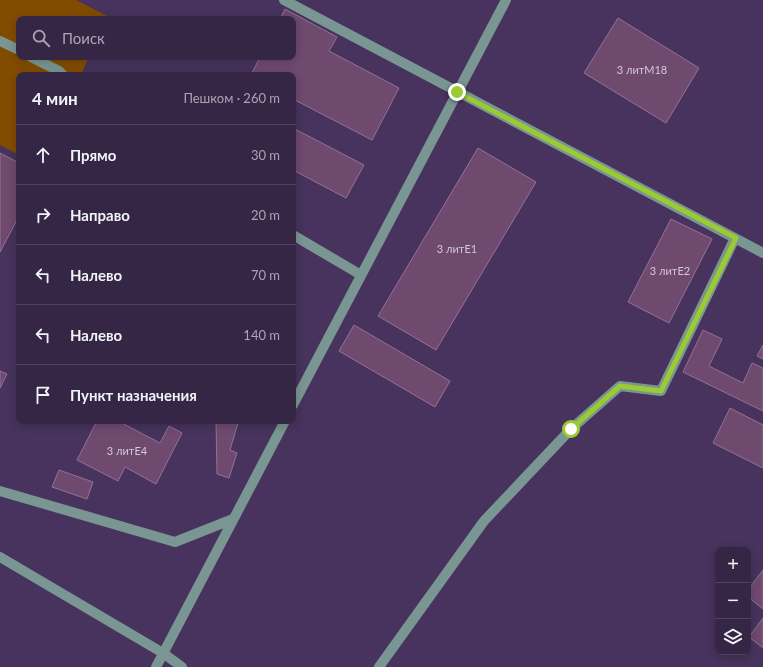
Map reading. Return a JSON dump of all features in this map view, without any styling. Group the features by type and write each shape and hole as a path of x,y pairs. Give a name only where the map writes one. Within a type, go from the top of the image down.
{"lane":[{"path":"284,0 763,253"},
{"path":"296,399 506,0"},
{"path":"0,41 16,49"},
{"path":"37,60 59,72"},
{"path":"296,237 361,275"},
{"path":"379,667 484,520 571,429 620,386 661,391 736,238"},
{"path":"156,667 283,424"},
{"path":"0,491 176,542 233,519"},
{"path":"0,557 163,653 182,667"}],"shaded area":[{"path":"0,0 76,0 107,16 16,16 16,60 88,60 82,72 16,72 16,153 0,145"}],"building":[{"path":"285,9 337,37 329,51 399,88 372,140 296,101 296,72 252,72 258,60 296,60 296,16 282,16"},
{"path":"618,18 699,68 666,123 584,73"},
{"path":"296,130 364,165 346,198 296,172"},
{"path":"478,148 536,182 436,350 378,316"},
{"path":"0,153 16,161 16,222 0,252"},
{"path":"671,219 712,239 669,323 628,302"},
{"path":"354,325 450,381 435,407 339,351"},
{"path":"703,330 722,339 709,366 743,383 752,363 763,368 763,411 683,372"},
{"path":"763,345 763,359 757,356"},
{"path":"0,371 7,374 0,388"},
{"path":"730,408 763,425 763,468 713,443"},
{"path":"95,424 124,424 160,443 169,426 182,433 156,484 125,467 118,481 77,460"},
{"path":"216,424 238,424 230,450 237,453 229,478 217,474"},
{"path":"59,470 93,482 87,499 52,487"},
{"path":"763,570 763,609 751,599 751,586"},
{"path":"763,618 763,648 751,639 751,634"}],"route":[{"path":"457,92 736,238 661,391 620,386 571,429"}]}
